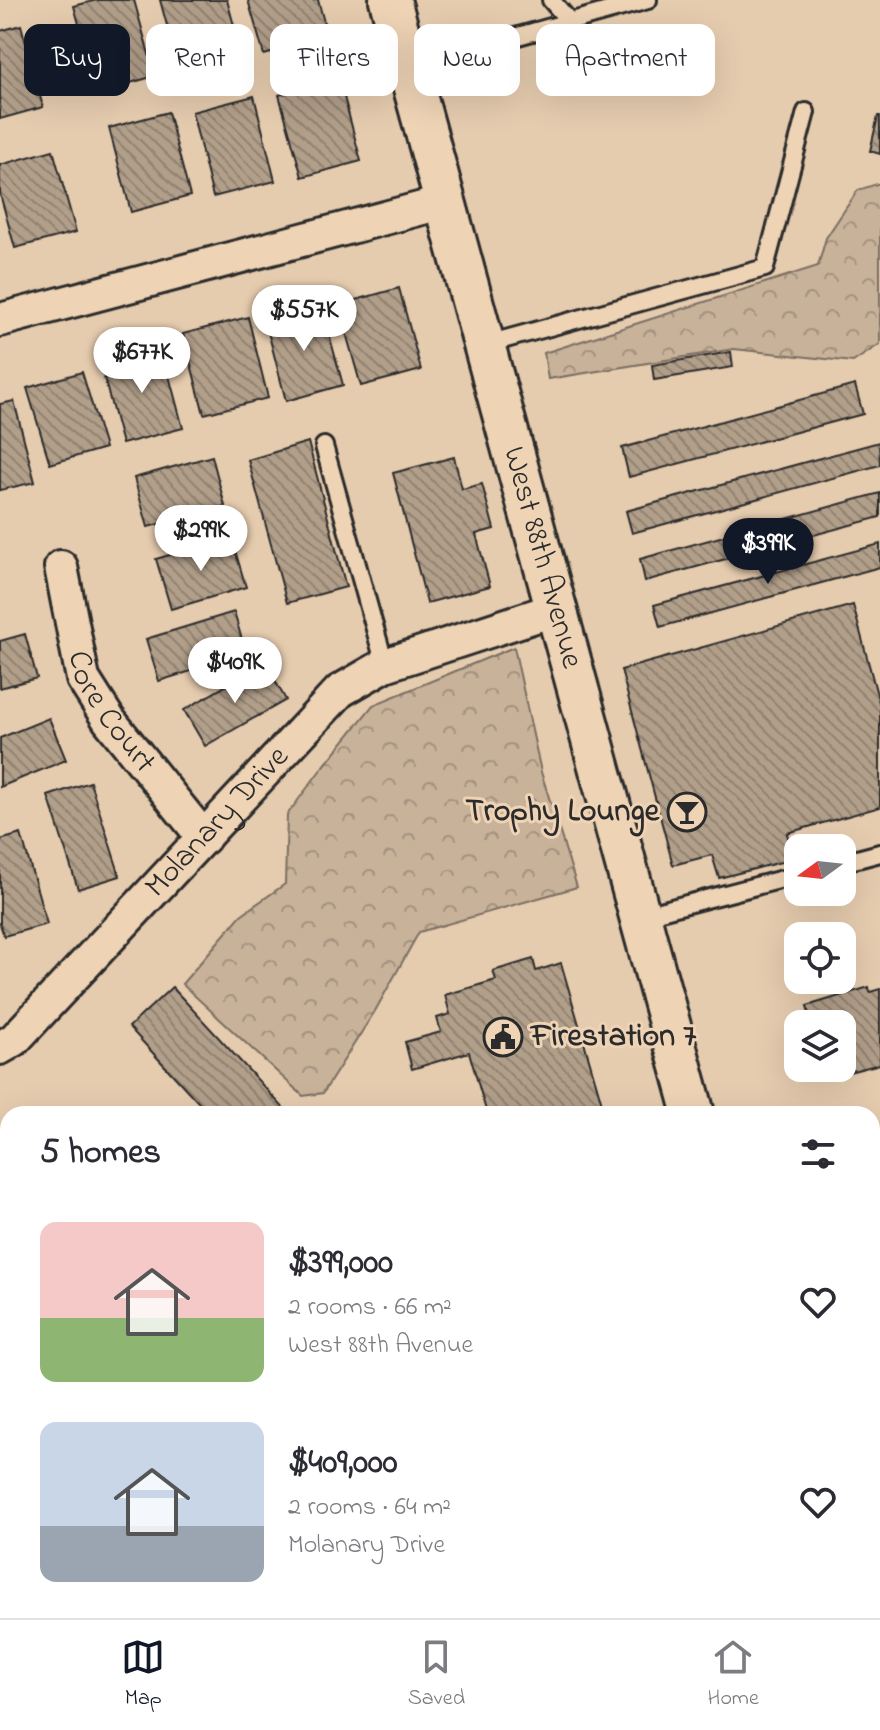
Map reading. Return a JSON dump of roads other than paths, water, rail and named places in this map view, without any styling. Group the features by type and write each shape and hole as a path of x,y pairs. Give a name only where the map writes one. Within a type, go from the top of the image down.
{"street":[{"name":"West 88th Avenue","path":"390,0 692,1106"},
{"path":"0,320 445,202"},
{"name":"Core Court","path":"61,567 83,679 109,720 204,838"},
{"name":"Molanary Drive","path":"0,1048 14,1040 340,691 385,665 556,609"}],"lane":[{"path":"551,0 570,22"},
{"path":"408,67 648,0"},
{"path":"484,345 765,268 806,112"},
{"path":"324,446 385,665"},
{"path":"856,859 880,853"},
{"path":"640,917 784,879"}],"place":[{"name":"Trophy Lounge","path":"687,812"},
{"name":"Firestation 7","path":"503,1037"}]}
